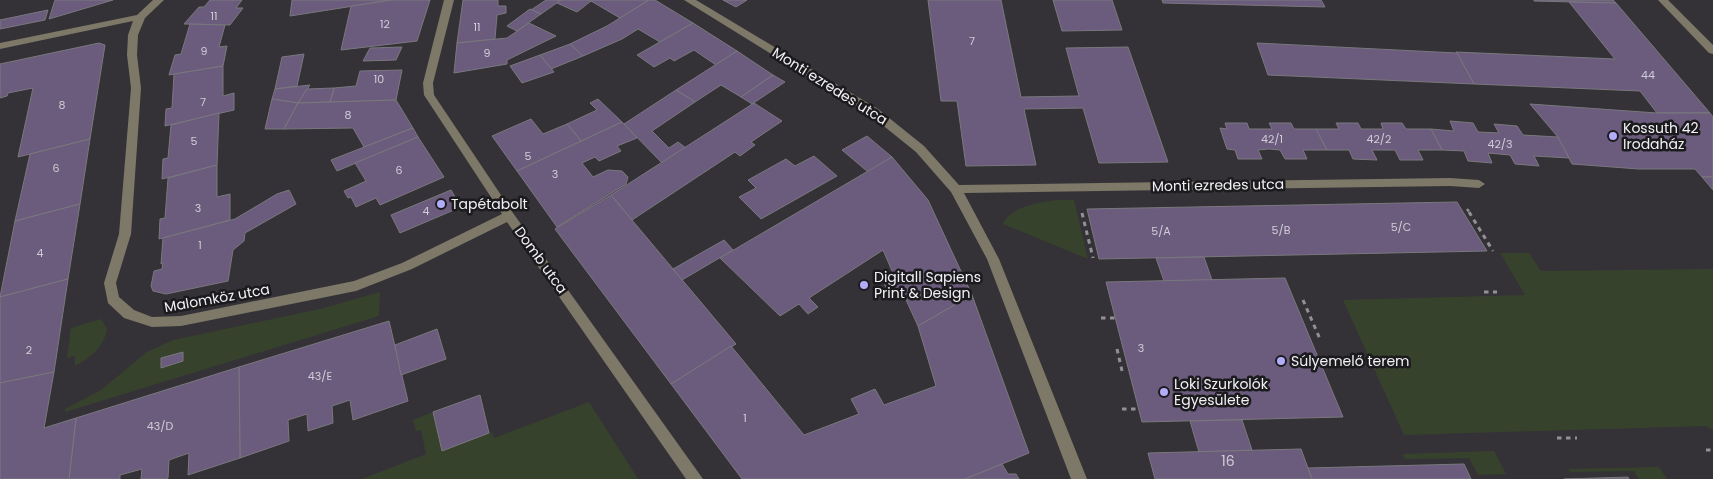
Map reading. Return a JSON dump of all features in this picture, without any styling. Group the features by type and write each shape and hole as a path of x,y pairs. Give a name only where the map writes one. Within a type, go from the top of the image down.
{"street":[{"name":"Malomköz utca","path":"158,0 140,17 135,26 132,42 136,88 125,234 110,283 113,299 129,314 152,322 181,321 356,286 407,266 509,216"},
{"name":"Domb utca","path":"449,0 428,83 430,95 509,216 695,479"},
{"name":"Monti ezredes utca","path":"689,0 874,112 920,148 956,189 994,260 1079,479"},
{"path":"1663,0 1713,51"},
{"path":"0,46 140,17"},
{"name":"Monti ezredes utca","path":"956,189 1450,182 1479,184"}],"path":[{"path":"1463,202 1493,251"},
{"path":"1081,209 1093,258"},
{"path":"1484,292 1497,292"},
{"path":"1303,300 1320,339"},
{"path":"1101,318 1115,318"},
{"path":"1117,350 1123,375"},
{"path":"1122,409 1138,409"},
{"path":"1558,438 1578,438"},
{"path":"1706,450 1713,450"}],"green space":[{"path":"1056,200 1074,200 1088,259 1003,224 1012,213 1019,209 1033,204"},
{"path":"1500,253 1529,253 1541,271 1713,269 1713,430 1705,426 1404,435 1343,300 1525,295"},
{"path":"380,292 379,316 65,412 65,409 101,390 147,352 173,340 320,309"},
{"path":"101,319 107,329 100,347 91,356 75,366 75,356 67,358 71,328"},
{"path":"589,402 638,479 362,479 426,454 421,430 416,431 413,420 433,412 442,451 492,432 494,438"},
{"path":"1494,451 1506,474 1478,475 1469,458 1405,459 1403,454"},
{"path":"1659,467 1667,479 1639,479 1634,471 1570,472 1568,469"}],"building":[{"path":"55,0 113,0 49,19"},
{"path":"210,0 242,0 236,8 243,8 230,25 184,24 199,7 204,7"},
{"path":"292,0 392,0 290,16"},
{"path":"392,0 430,0 417,41 341,50 351,6"},
{"path":"463,0 498,0 498,6 506,6 506,13 497,15 495,39 457,43"},
{"path":"546,0 561,0 541,14 531,10"},
{"path":"561,0 649,0 620,18 591,1 577,12 557,3"},
{"path":"649,0 655,0 693,23 660,42 638,29 622,39 583,56 570,44 607,26"},
{"path":"723,0 747,0 736,7"},
{"path":"928,0 1001,0 1021,97 1079,96 1066,48 1128,47 1168,162 1099,163 1083,108 1024,109 1036,165 966,166 957,101 941,101"},
{"path":"1053,0 1112,0 1122,30 1062,31"},
{"path":"1162,0 1321,0 1325,7 1163,3"},
{"path":"1613,0 1616,3 1534,1"},
{"path":"1569,2 1616,3 1710,113 1657,113 1640,91 1474,84 1456,52 1615,59"},
{"path":"530,9 541,14 517,31 507,26"},
{"path":"48,10 45,20 0,29 0,20"},
{"path":"529,23 556,36 507,60 507,64 454,73 457,43 507,38"},
{"path":"693,23 737,51 716,65 694,50 674,61 670,58 654,67 637,55"},
{"path":"190,24 225,25 219,47 227,46 223,66 169,75 175,55 181,54"},
{"path":"99,43 105,45 90,139 18,157 33,88 8,93 7,96 0,98 0,64"},
{"path":"1257,43 1457,53 1474,84 1268,75"},
{"path":"570,44 583,56 551,69 540,55"},
{"path":"402,47 396,60 363,61 370,48"},
{"path":"737,51 773,75 741,97 721,85 695,102 676,90"},
{"path":"304,54 297,86 275,89 282,57"},
{"path":"540,55 554,72 522,83 510,66"},
{"path":"223,66 223,96 234,93 234,110 165,126 166,109 172,108 174,74"},
{"path":"402,70 396,100 330,102 334,88 356,86 360,71"},
{"path":"773,75 785,82 752,104 741,97"},
{"path":"310,85 298,103 272,99 275,89"},
{"path":"334,88 330,102 298,103 307,89"},
{"path":"676,90 695,102 652,131 669,148 678,142 686,148 663,164 624,124"},
{"path":"272,99 298,103 284,129 265,129"},
{"path":"598,99 622,122 581,141 567,124 597,110 590,103"},
{"path":"396,100 413,128 364,147 353,128 284,129 298,103"},
{"path":"754,103 782,121 751,142 755,145 740,156 735,152 632,220 611,195"},
{"path":"1530,104 1657,113 1710,113 1713,117 1713,177 1702,177 1695,169 1639,169 1572,164 1557,136"},
{"path":"219,113 217,165 162,179 163,159 168,158 171,125"},
{"path":"531,119 543,134 567,124 581,141 517,171 492,136"},
{"path":"1450,121 1473,123 1478,132 1499,133 1494,124 1517,126 1523,135 1558,137 1569,158 1534,156 1539,166 1515,164 1510,155 1488,153 1492,163 1468,161 1464,151 1442,150 1431,129 1454,131"},
{"path":"622,122 637,138 617,146 621,151 599,161 595,157 582,163 593,177 608,170 622,171 628,177 626,184 557,227 517,171"},
{"path":"1225,123 1247,123 1249,129 1272,129 1269,123 1291,123 1294,129 1316,129 1327,150 1303,150 1307,159 1285,159 1280,150 1258,150 1262,159 1238,159 1235,150 1227,149 1220,128 1227,129"},
{"path":"1336,123 1358,123 1361,129 1383,129 1381,123 1402,123 1406,129 1431,129 1442,150 1418,150 1423,160 1400,160 1395,150 1372,150 1377,160 1353,159 1349,150 1327,150 1316,129 1339,129"},
{"path":"413,128 418,137 337,171 331,160"},
{"path":"867,136 892,157 868,172 842,150"},
{"path":"418,137 444,177 380,205 376,198 356,207 351,197 348,198 344,191 366,181 355,163"},
{"path":"90,139 80,204 15,221 30,154"},
{"path":"814,156 837,176 761,219 739,197 756,188 748,180 786,159 795,166"},
{"path":"892,157 928,200 972,295 918,326 901,289 888,293 884,283 896,280 883,250 809,298 818,307 808,314 799,304 780,316 720,258"},
{"path":"217,165 217,197 230,194 230,220 159,239 160,219 165,218 168,178"},
{"path":"1702,177 1713,177 1713,190"},
{"path":"289,190 296,204 245,233 244,241 233,250 228,281 166,294 153,291 151,286 154,271 162,269 163,238 235,219 277,194"},
{"path":"451,190 461,207 400,233 391,215"},
{"path":"611,195 736,344 671,384 555,229"},
{"path":"1457,202 1487,251 1099,259 1087,209"},
{"path":"80,204 68,279 0,297 15,221"},
{"path":"724,240 733,250 682,280 673,269"},
{"path":"1204,257 1212,280 1164,281 1156,258"},
{"path":"1285,278 1343,417 1142,422 1106,282"},
{"path":"68,279 54,372 0,383 0,297"},
{"path":"972,295 1029,453 965,479 742,479 671,384 731,346 804,435 859,414 851,399 875,389 884,405 936,386 918,326"},
{"path":"389,321 408,401 353,420 350,400 332,406 333,423 308,431 307,414 288,420 289,441 240,458 239,367"},
{"path":"437,329 446,359 401,375 395,345"},
{"path":"183,352 183,361 161,368 161,358"},
{"path":"239,367 240,458 188,475 189,453 169,460 168,478 165,479 141,479 142,469 120,475 120,479 69,479 76,418"},
{"path":"54,372 44,428 76,418 69,479 0,479 0,383"},
{"path":"480,395 489,433 442,451 433,412"},
{"path":"1242,420 1252,450 1199,452 1190,421"},
{"path":"1301,449 1312,479 1155,479 1148,453"},
{"path":"1002,464 1008,474 1016,474 1019,479 965,479"},
{"path":"1464,464 1471,479 1312,479 1308,468"},
{"path":"1628,477 1629,479 1564,479"}],"place":[{"name":"Kossuth 42 Irodaház","path":"1613,136"},
{"name":"Tapétabolt","path":"441,204"},
{"name":"Digitall Sapiens Print & Design","path":"864,285"},
{"name":"Súlyemelő terem","path":"1281,361"},
{"name":"Loki Szurkolók Egyesülete","path":"1164,392"}]}
